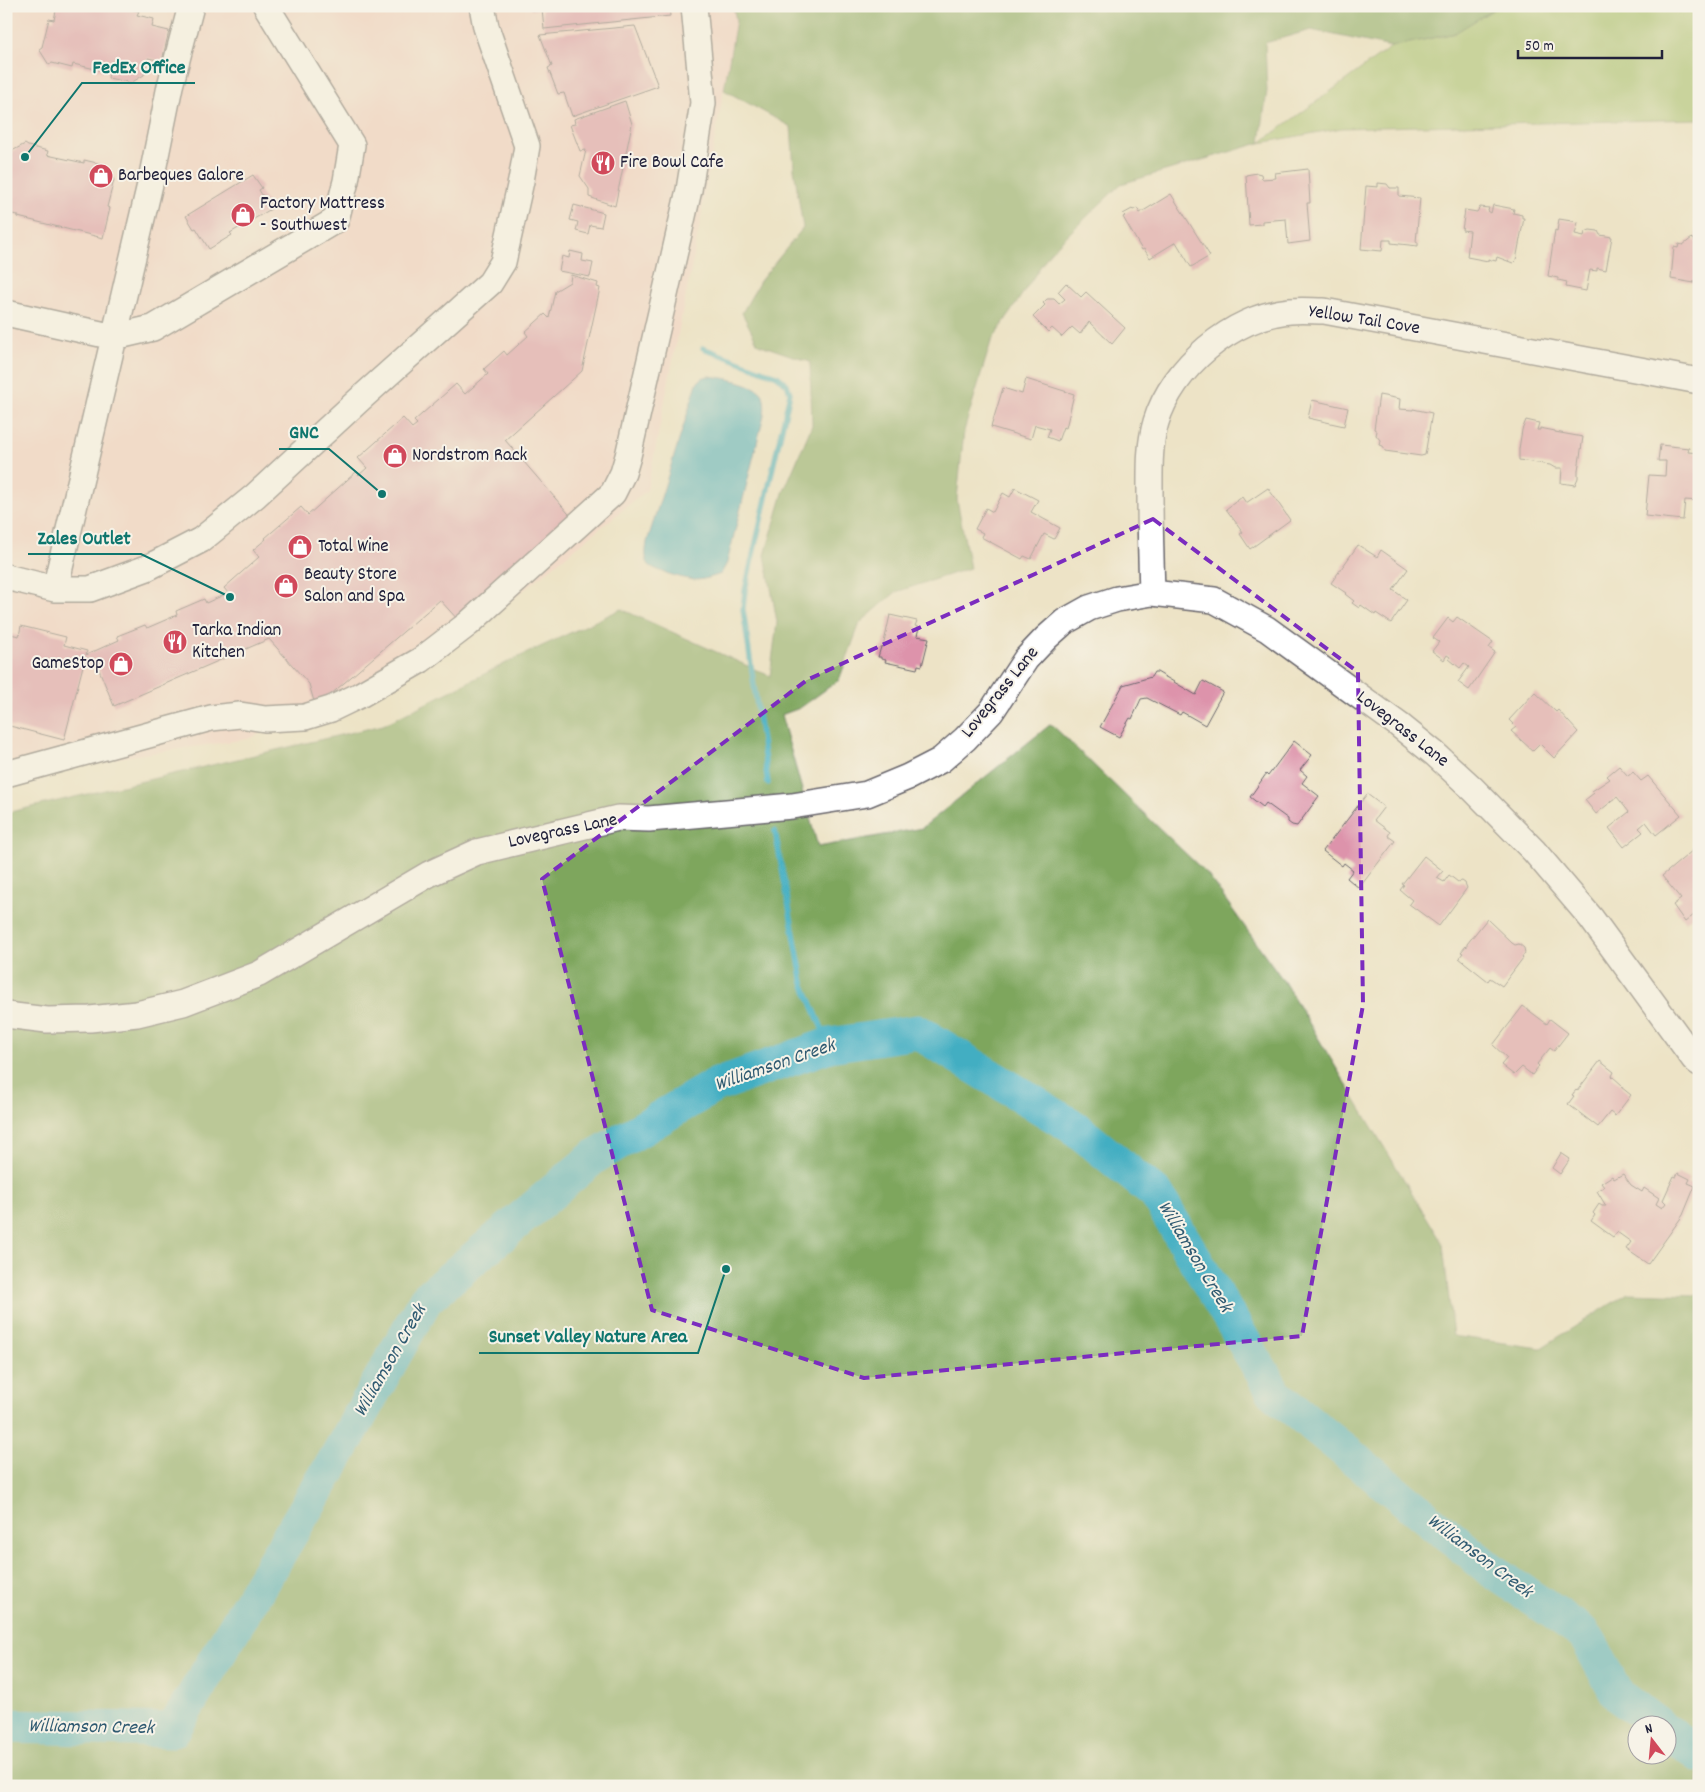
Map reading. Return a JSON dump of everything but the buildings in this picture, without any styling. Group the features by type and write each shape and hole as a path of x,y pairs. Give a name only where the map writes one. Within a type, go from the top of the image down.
{"street":[{"path":"55,589 151,180 170,86 191,6"},
{"path":"6,313 114,336 153,328 336,220 346,181 352,144 266,6"},
{"path":"6,577 55,589 90,589 146,568 201,540 255,496 494,278 503,262 527,146 486,27 482,6"},
{"path":"6,774 211,718 240,715 265,719 306,717 331,709 360,695 421,660 468,624 613,492 623,473 628,456 689,190 703,103 694,6"},
{"name":"Yellow Tail Cove","path":"1152,593 1150,478 1151,447 1156,422 1169,393 1188,367 1208,347 1245,324 1289,311 1324,311 1699,381"},
{"name":"Lovegrass Lane","path":"6,1015 47,1020 90,1019 137,1014 183,1003 259,974 429,874 477,852 618,818 649,819 792,806 867,794 908,777 941,760 991,712 1026,659 1064,622 1089,608 1107,602 1152,593 1214,600 1267,629 1399,725 1435,754 1473,789 1534,852 1591,918 1694,1059 1699,1063"}],"highlighted area":[{"path":"1153,519 1358,672 1363,1005 1302,1336 864,1378 652,1310 542,879 807,680"}],"shaded area":[{"path":"6,6 734,6 736,20 697,239 647,490 477,628 248,739 6,774"}],"green space":[{"path":"733,6 1499,6 1455,33 1391,47 1311,30 1265,43 1267,91 1260,143 1121,184 1050,252 991,342 964,431 957,499 970,568 896,592 860,623 839,680 800,708 781,715 818,847 922,828 1051,724 1207,874 1283,980 1443,1244 1453,1336 1541,1348 1628,1293 1699,1295 1699,1786 6,1786 6,813 383,725 510,661 621,609 770,676 777,622 765,555 783,493 812,425 810,362 758,344 742,313 760,281 803,228 794,169 791,127 724,90 736,20"},
{"path":"1415,6 1699,6 1699,119 1342,128 1260,143 1391,47 1455,33"}],"water":[{"path":"708,376 738,381 754,387 763,395 765,410 727,563 721,574 694,580 652,567 647,562 646,551 647,542 697,383 702,378"}],"waterway":[{"path":"703,348 777,376 787,384 790,393 745,590 743,609 768,783"},
{"path":"775,831 803,983 829,1045"},
{"name":"Williamson Creek","path":"6,1726 173,1730 332,1465 426,1299 594,1157 714,1086 829,1045 918,1032 1075,1128 1156,1194 1275,1394 1491,1570 1584,1633 1617,1694 1644,1714"},
{"name":"Williamson Creek","path":"1678,1739 1699,1755"}],"place":[{"name":"FedEx Office","path":"25,157"},
{"name":"Fire Bowl Cafe","path":"603,163"},
{"name":"Barbeques Galore","path":"101,176"},
{"name":"Factory Mattress - Southwest","path":"243,215"},
{"name":"Nordstrom Rack","path":"395,456"},
{"name":"GNC","path":"382,494"},
{"name":"Total Wine","path":"300,547"},
{"name":"Beauty Store Salon and Spa","path":"286,586"},
{"name":"Zales Outlet","path":"230,597"},
{"name":"Tarka Indian Kitchen","path":"175,642"},
{"name":"GameStop","path":"121,664"},
{"name":"Sunset Valley Nature Area","path":"726,1269"}]}
